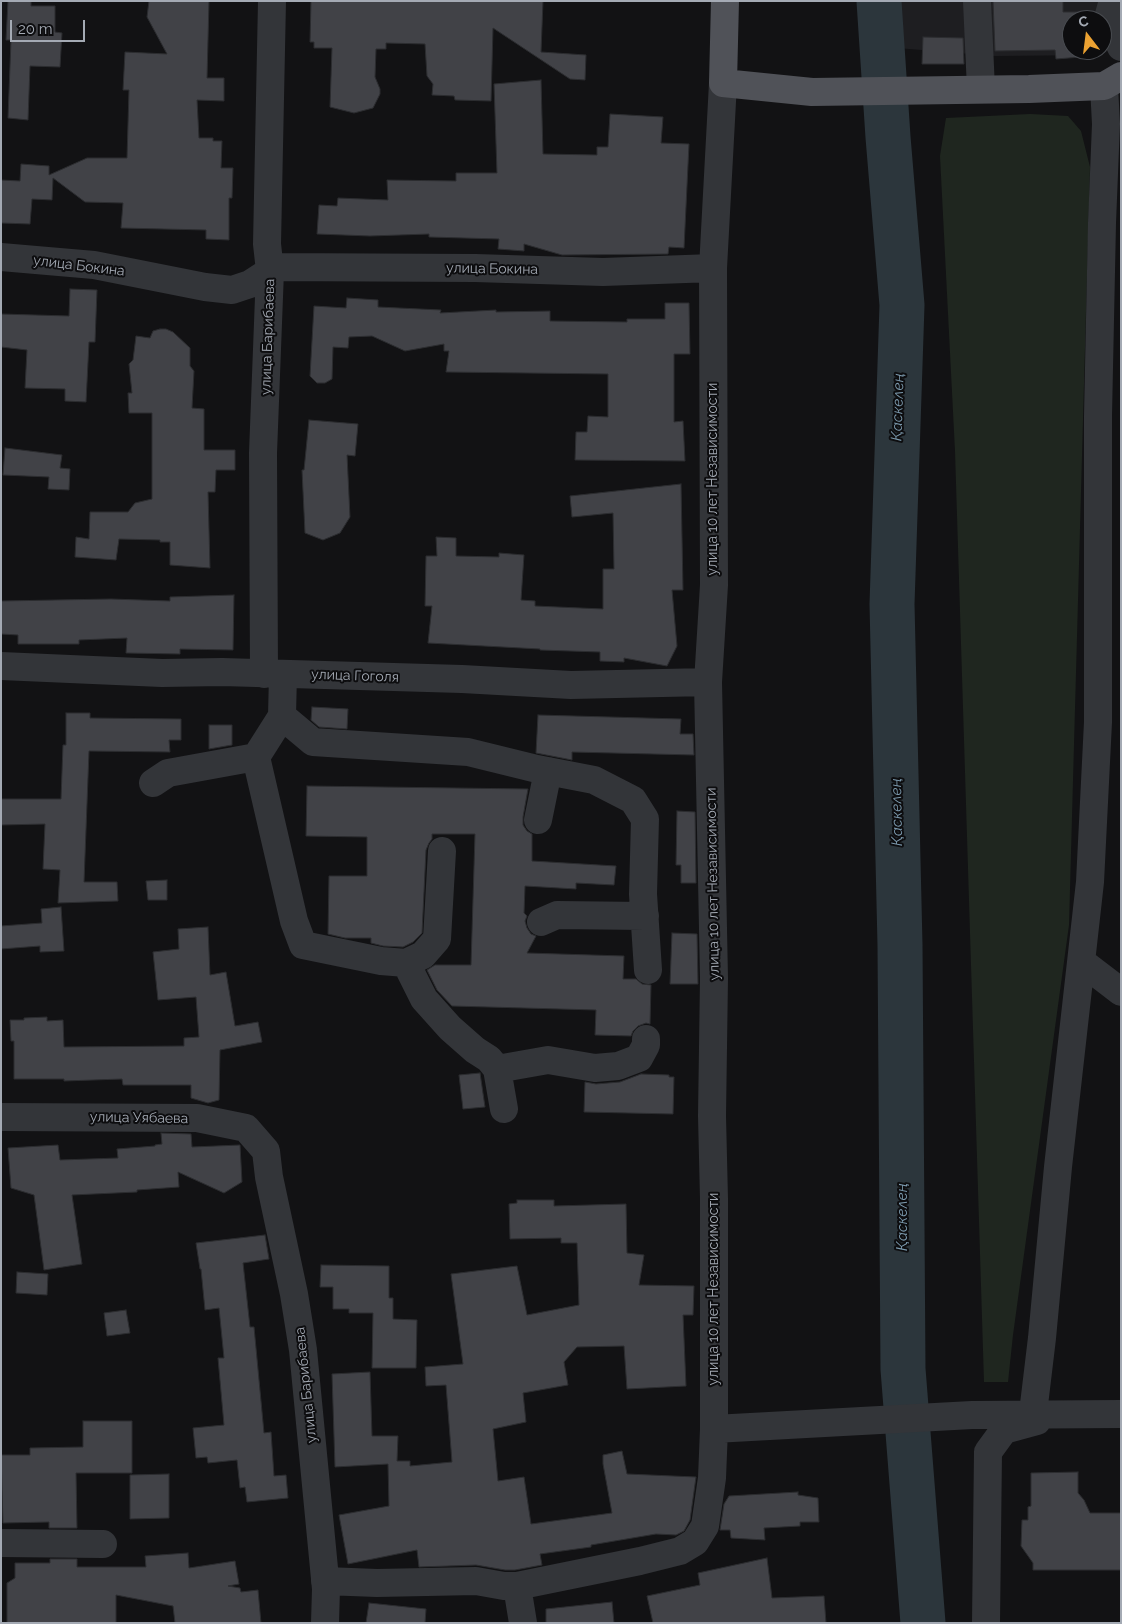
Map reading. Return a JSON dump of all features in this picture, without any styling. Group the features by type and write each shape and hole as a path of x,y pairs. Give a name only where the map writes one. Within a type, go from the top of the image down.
{"main road":[{"name":"улица 10 лет Независимости","path":"723,83 725,1"},
{"path":"723,83 812,92 981,89 1112,81"}],"street":[{"name":"улица Барибаева","path":"272,1 267,244 270,269 263,453 273,674 282,716"},
{"path":"977,1 981,89"},
{"path":"1118,1 1112,4 1108,18 1121,47"},
{"path":"1044,1414 1042,1338 1059,1158 1090,882 1098,722 1098,416 1102,223 1106,124 1112,81"},
{"name":"улица 10 лет Независимости","path":"325,1581 377,1583 476,1581 504,1586 517,1586 680,1551 695,1542 706,1526 712,1478 714,1429 712,1116 714,958 708,682 714,585 713,268 723,83"},
{"name":"улица Бокина","path":"1,257 94,265 205,287 232,290 250,284 270,269 475,268 604,272 713,268"},
{"name":"улица Гоголя","path":"1,666 162,673 222,672 462,679 571,685 708,682"},
{"path":"442,851 437,939 423,955 406,963 380,961 303,945 294,921 256,757 282,716 313,742 468,752 594,780 633,800 645,819 643,894 648,970"},
{"path":"153,783 168,774 256,757"},
{"path":"538,820 548,771"},
{"path":"541,922 557,915 645,916"},
{"path":"1082,962 1121,992"},
{"path":"406,963 424,999 450,1028 475,1050 489,1059 497,1069 504,1109"},
{"path":"497,1069 548,1060 595,1068 618,1066 639,1058 646,1044 646,1039"},
{"name":"улица Уябаева","path":"1,1117 197,1118 246,1128 266,1151"},
{"name":"улица Барибаева","path":"266,1151 269,1177 304,1350 325,1581 325,1623"},
{"path":"986,1623 988,1452 1004,1430 1044,1414"},
{"path":"714,1429 972,1415 1121,1414"},
{"path":"1,1543 104,1544"},
{"path":"517,1586 523,1623"}],"shaded area":[{"path":"900,1 1121,1 1121,44 1112,49 1112,10 1062,10 1062,55 995,56 897,48"},
{"path":"1030,114 1068,116 1081,131 1090,167 1069,925 1008,1382 984,1382 955,451 940,156 946,118"}],"building":[{"path":"8,1 31,1 31,6 55,6 55,32 62,33 60,67 30,66 28,120 8,118 11,40 6,40"},
{"path":"149,1 209,1 207,78 224,78 224,101 197,100 199,138 213,138 213,141 222,141 221,168 233,168 232,198 229,198 229,240 206,239 206,230 121,228 123,203 85,202 53,178 52,200 32,199 30,224 1,223 1,180 20,181 21,164 49,166 49,175 87,158 127,158 129,90 123,90 125,52 167,54 147,17"},
{"path":"311,1 543,1 541,52 586,55 585,80 570,79 493,28 491,101 455,100 454,96 432,95 433,84 427,76 425,44 386,43 386,49 376,49 375,77 380,94 373,108 354,113 330,107 332,48 314,48 314,42 310,42"},
{"path":"993,1 1063,1 1062,59 1056,59 1055,50 995,51"},
{"path":"923,37 963,38 964,64 922,64"},
{"path":"541,80 543,154 597,155 597,147 608,147 610,114 663,117 661,143 689,144 684,248 669,247 668,254 562,255 524,244 524,251 498,249 499,239 429,237 429,234 370,236 317,234 319,205 337,206 338,198 388,200 387,180 456,181 456,173 497,173 494,84"},
{"path":"70,289 97,290 95,342 89,342 86,402 65,401 65,389 25,388 27,350 1,347 1,314 69,316"},
{"path":"347,298 378,300 378,307 441,310 440,313 496,310 496,312 550,311 550,321 627,322 627,319 665,319 665,303 689,303 690,354 674,354 674,422 683,421 685,461 575,460 576,432 587,432 588,416 608,417 608,374 446,372 449,351 444,351 444,344 405,351 372,336 349,337 348,348 333,347 332,379 325,383 317,383 310,376 314,306 346,308"},
{"path":"160,329 173,332 190,348 190,366 194,371 192,408 204,409 204,450 235,450 235,470 216,470 215,492 208,492 210,568 170,565 170,542 160,542 160,540 119,539 116,560 75,557 76,537 89,539 90,512 128,512 135,503 152,499 152,413 129,413 128,393 132,393 129,364 133,360 136,336 150,338 153,331"},
{"path":"309,420 358,424 355,456 347,455 350,517 340,533 323,540 305,533 302,470 304,470"},
{"path":"5,448 62,455 60,468 70,469 69,490 48,489 49,477 3,475"},
{"path":"681,484 683,590 672,590 677,646 667,666 624,658 624,662 600,661 600,652 428,643 432,606 425,606 426,556 437,556 436,537 456,538 456,556 499,557 499,553 524,555 521,600 535,601 535,606 603,609 603,569 614,569 613,513 572,517 570,496"},
{"path":"234,595 233,650 180,649 180,654 126,653 127,638 79,640 79,644 18,644 18,635 1,634 1,601 111,599 170,601 170,597"},
{"path":"312,707 348,709 347,729 319,727 311,720"},
{"path":"66,713 90,713 90,718 181,719 181,740 169,740 170,752 89,751 84,882 117,882 118,901 58,903 60,870 43,869 45,824 1,825 1,799 61,799 63,745 66,745"},
{"path":"538,715 681,719 680,734 693,734 694,755 572,752 572,760 536,753"},
{"path":"209,725 232,725 232,745 209,749"},
{"path":"307,786 528,789 523,825 532,834 532,861 616,866 614,885 576,883 576,889 525,886 524,913 527,916 525,921 531,934 536,936 527,953 624,956 623,979 636,979 642,984 651,985 650,1024 646,1023 638,1026 631,1036 595,1035 596,1010 452,1006 437,990 427,970 435,965 471,965 475,834 432,834 432,839 426,850 422,933 413,942 403,947 383,946 371,943 371,938 345,938 328,934 329,876 367,876 367,837 306,836"},
{"path":"677,811 695,812 696,883 681,883 681,865 676,865"},
{"path":"167,880 167,900 148,900 146,881"},
{"path":"61,907 64,951 40,952 40,946 1,949 1,926 42,923 41,909"},
{"path":"208,927 210,975 226,972 235,1026 258,1022 262,1042 220,1050 219,1100 208,1103 191,1098 191,1085 123,1085 122,1079 64,1081 64,1079 14,1079 14,1041 11,1041 10,1020 47,1017 47,1021 63,1020 64,1047 184,1046 184,1038 199,1037 196,997 158,1000 153,952 179,949 178,929"},
{"path":"672,933 697,934 698,984 670,984"},
{"path":"480,1073 485,1107 463,1109 459,1075"},
{"path":"641,1074 669,1075 669,1077 674,1077 673,1114 584,1112 585,1082 596,1084 620,1082"},
{"path":"161,1133 191,1134 192,1147 240,1145 242,1182 224,1193 178,1172 179,1187 137,1190 137,1192 72,1195 82,1264 44,1270 34,1195 11,1188 8,1148 58,1145 60,1160 118,1158 117,1149 162,1144"},
{"path":"517,1200 554,1200 554,1206 626,1204 627,1253 644,1255 639,1285 694,1286 693,1315 683,1315 686,1386 627,1389 624,1346 577,1347 564,1362 568,1385 523,1393 526,1422 493,1429 498,1481 524,1477 531,1524 612,1513 603,1455 622,1451 627,1474 696,1477 690,1520 684,1531 676,1535 656,1534 591,1545 591,1547 540,1554 542,1565 515,1570 476,1565 419,1567 417,1550 348,1564 339,1515 389,1506 388,1464 335,1467 332,1374 370,1372 372,1436 398,1436 397,1461 410,1461 410,1466 452,1462 446,1385 426,1386 425,1367 463,1364 451,1274 517,1266 527,1315 579,1305 577,1243 561,1243 561,1238 510,1239 509,1204 517,1203"},
{"path":"265,1235 269,1259 243,1263 250,1327 254,1327 264,1433 271,1432 274,1476 286,1475 288,1498 247,1502 245,1487 240,1488 237,1460 208,1463 207,1457 196,1458 193,1428 224,1425 218,1358 224,1358 219,1308 205,1310 196,1243"},
{"path":"321,1265 389,1266 389,1298 393,1298 393,1319 417,1320 416,1368 372,1368 373,1313 349,1313 349,1309 333,1309 333,1287 320,1287"},
{"path":"17,1272 48,1274 47,1295 16,1293"},
{"path":"126,1310 130,1333 107,1336 104,1313"},
{"path":"83,1421 132,1421 132,1473 76,1473 77,1528 49,1528 49,1522 3,1523 1,1455 30,1455 30,1448 83,1447"},
{"path":"1078,1472 1078,1493 1084,1500 1090,1513 1121,1513 1121,1570 1033,1570 1033,1563 1021,1546 1022,1520 1028,1520 1028,1507 1031,1506 1031,1473"},
{"path":"169,1474 169,1518 130,1519 130,1475"},
{"path":"798,1492 798,1495 818,1498 819,1522 800,1522 800,1526 764,1528 765,1540 731,1538 730,1530 720,1530 724,1504 729,1496"},
{"path":"188,1553 189,1568 235,1561 239,1584 228,1586 240,1588 241,1592 258,1590 261,1623 175,1623 173,1606 116,1595 116,1623 7,1623 7,1583 15,1578 15,1563 50,1563 50,1559 77,1559 77,1567 146,1567 145,1556"},
{"path":"767,1558 772,1598 824,1596 826,1623 653,1623 647,1596 700,1585 698,1573"},
{"path":"612,1602 614,1623 546,1623 546,1609"},
{"path":"369,1603 426,1609 425,1623 366,1623"}],"waterway":[{"name":"Қаскелең","path":"879,1 902,305 892,604 900,945 903,1369 923,1623"}]}
